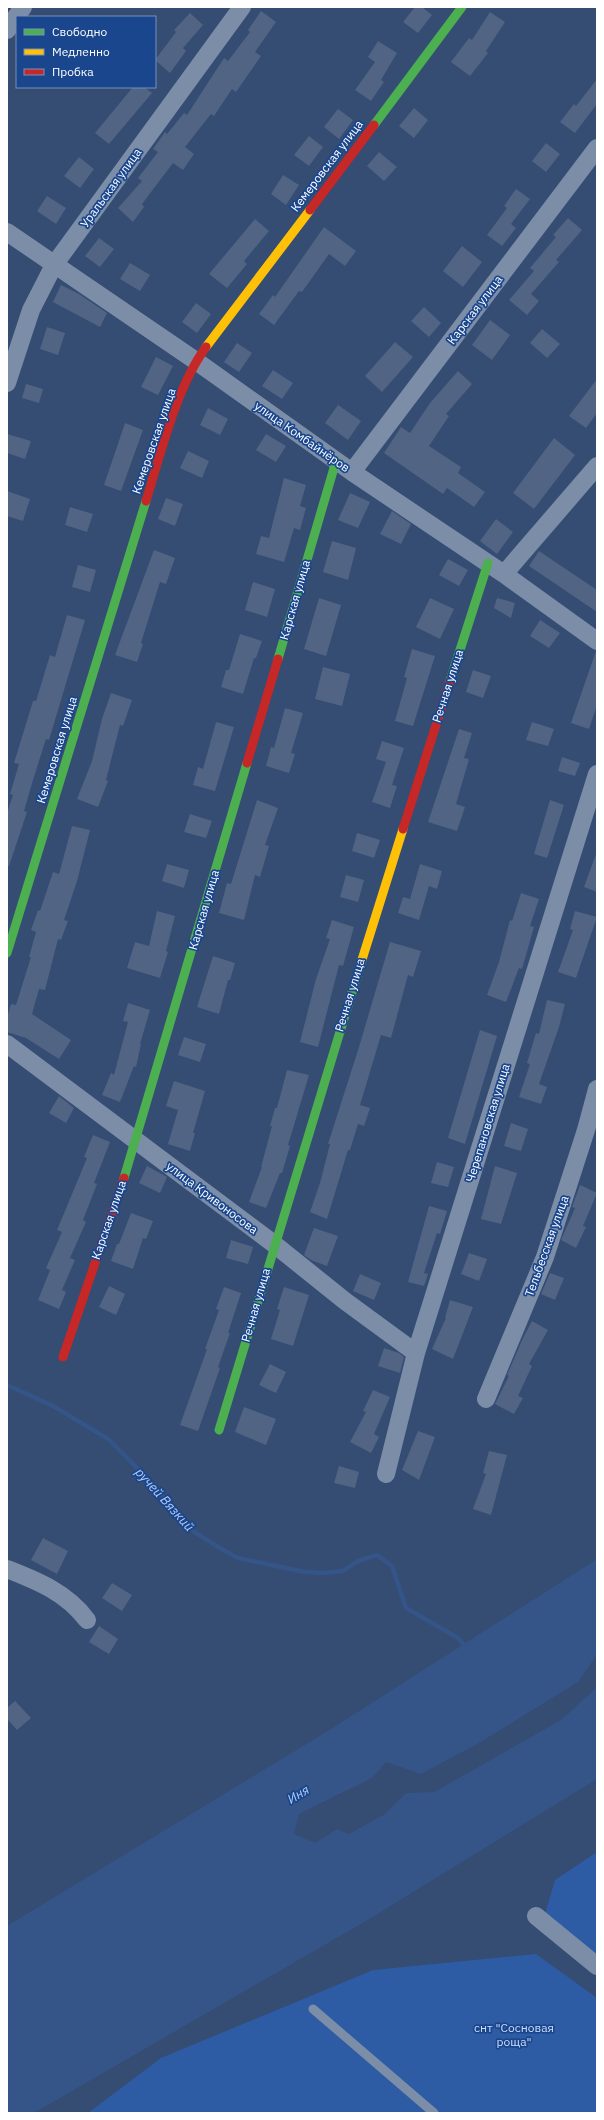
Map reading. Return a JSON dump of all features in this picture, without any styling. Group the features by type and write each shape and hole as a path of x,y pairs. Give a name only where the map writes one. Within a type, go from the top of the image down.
{"street":[{"path":"7,26 10,7"},
{"path":"17,16 23,7"},
{"name":"Уральская улица","path":"7,383 31,310 54,265 242,7"},
{"name":"Кемеровская улица","path":"7,953 171,421 196,361 462,7"},
{"path":"7,30 16,17"},
{"name":"Карская улица","path":"352,472 597,148"},
{"name":"улица Комбайнёров","path":"7,232 196,361 336,461 504,574 597,641"},
{"name":"Карская улица","path":"63,1357 136,1141 336,461"},
{"path":"504,574 597,466"},
{"name":"Речная улица","path":"219,1430 274,1244 385,883 488,563"},
{"name":"Черепановская улица","path":"386,1474 416,1353 597,774"},
{"name":"улица Кривоносова","path":"7,1044 274,1244 416,1353"},
{"name":"Тельбесская улица","path":"486,1399 545,1257 586,1130 597,1089"},
{"path":"7,1569 43,1584 76,1606 87,1620"},
{"path":"536,1916 597,1966"}],"lane":[{"path":"313,2009 434,2113"}],"green space":[{"path":"597,1852 597,1975 540,1931 555,1880"},
{"name":"снт \"Сосновая роща\"","path":"536,1954 597,1998 597,2113 88,2113 161,2058 373,1970"}],"water":[{"name":"Иня","path":"597,1559 597,1655 578,1682 479,1743 421,1774 386,1762 372,1778 299,1814 294,1834 315,1843 337,1829 349,1834 385,1814 406,1793 434,1792 561,1720 597,1687 597,1779 366,1921 34,2113 7,2113 7,1926 331,1729"}],"building":[{"path":"415,7 422,7 432,15 418,33 403,22"},
{"path":"261,11 276,22 255,52 261,56 236,92 232,89 214,116 211,114 185,147 194,154 183,170 173,163 142,204 144,207 133,222 118,208 142,181 138,178 158,152 153,149 165,132 167,134 184,113 187,115 224,58 228,61 250,32 248,30"},
{"path":"490,12 505,22 486,51 488,53 470,76 451,62 469,38 472,40"},
{"path":"190,13 203,25 183,48 186,51 170,73 156,61 156,59 176,32 174,30"},
{"path":"378,41 397,53 381,80 384,82 371,101 355,90 375,62 368,57"},
{"path":"597,79 597,104 575,133 560,122 574,104 576,106"},
{"path":"132,88 145,88 152,93 109,144 95,133"},
{"path":"414,108 428,120 414,138 399,126"},
{"path":"338,109 353,120 339,139 324,127"},
{"path":"309,136 323,147 309,166 294,155"},
{"path":"546,143 560,154 546,172 532,161"},
{"path":"379,152 397,167 384,181 367,166"},
{"path":"79,157 94,169 80,188 64,176"},
{"path":"283,175 299,185 286,205 271,194"},
{"path":"516,189 530,199 511,224 516,228 502,246 487,235 507,208 504,206"},
{"path":"47,196 66,208 56,224 37,211"},
{"path":"568,218 582,230 556,260 559,262 531,294 539,301 527,315 509,300 534,271 530,268 556,237 553,235"},
{"path":"255,219 269,231 244,261 247,264 227,288 209,274"},
{"path":"324,227 356,251 345,266 329,254 302,292 299,291 274,325 259,314 273,295 275,297"},
{"path":"99,238 114,249 100,267 85,256"},
{"path":"462,246 482,262 463,287 443,271"},
{"path":"130,263 150,275 140,291 120,279"},
{"path":"61,285 79,294 107,313 100,327 53,302"},
{"path":"196,303 211,314 197,333 182,322"},
{"path":"424,307 441,323 429,337 411,321"},
{"path":"490,320 510,335 492,360 472,345"},
{"path":"47,327 65,333 58,355 40,349"},
{"path":"542,329 560,344 547,358 530,343"},
{"path":"395,342 413,357 382,392 365,376"},
{"path":"237,343 252,353 239,372 224,362"},
{"path":"156,357 173,366 158,395 141,387"},
{"path":"273,370 293,383 282,399 262,386"},
{"path":"458,371 472,384 446,414 449,416 429,446 461,467 458,473 485,492 474,507 447,488 443,494 384,453 401,427 410,433 430,403"},
{"path":"597,379 597,413 586,428 569,416"},
{"path":"26,384 43,389 39,403 22,398"},
{"path":"338,405 361,421 348,440 325,423"},
{"path":"208,408 228,419 220,435 200,425"},
{"path":"125,423 143,430 121,491 104,485"},
{"path":"7,434 31,441 25,459 7,453"},
{"path":"266,434 286,446 276,462 256,450"},
{"path":"554,438 575,455 534,509 513,493"},
{"path":"188,451 209,461 202,478 180,468"},
{"path":"284,478 306,485 300,506 306,508 300,530 294,528 284,562 256,554 261,536 269,538"},
{"path":"7,491 30,499 23,521 7,516"},
{"path":"350,493 370,502 358,528 338,520"},
{"path":"166,498 183,504 175,526 158,519"},
{"path":"70,507 93,514 87,532 65,525"},
{"path":"392,511 411,524 401,544 380,534"},
{"path":"496,519 513,532 497,554 480,541"},
{"path":"332,541 356,548 348,580 323,572"},
{"path":"154,550 175,558 166,584 160,582 141,643 143,644 137,662 115,655"},
{"path":"539,551 597,590 597,612 529,566"},
{"path":"448,559 468,570 459,586 439,575"},
{"path":"78,565 96,570 90,592 72,587"},
{"path":"253,582 275,589 267,617 245,610"},
{"path":"319,598 341,605 326,656 304,649"},
{"path":"430,598 454,609 440,639 416,627"},
{"path":"497,598 515,603 511,618 494,608"},
{"path":"67,615 85,620 49,740 46,739 33,780 24,811 27,812 9,866 7,866 7,813 13,795 10,794 19,764 14,763 33,701 36,701 50,655 55,657"},
{"path":"540,620 560,633 549,648 530,636"},
{"path":"240,634 262,641 256,658 254,658 243,694 221,687 226,670 229,670"},
{"path":"412,649 435,656 413,726 395,721 407,678 404,677"},
{"path":"596,651 597,705 589,729 571,723"},
{"path":"323,667 350,674 342,706 315,699"},
{"path":"473,670 491,676 483,698 466,692"},
{"path":"111,693 132,700 123,726 120,725 106,780 108,781 98,807 77,799 92,761 102,719"},
{"path":"285,708 303,713 291,753 295,754 289,773 266,766 271,747 274,748"},
{"path":"216,722 234,727 215,791 193,785 198,767 203,769"},
{"path":"532,722 554,729 548,746 526,740"},
{"path":"459,729 472,733 464,758 469,759 456,804 465,807 457,831 428,822"},
{"path":"382,741 404,748 392,785 397,786 390,808 372,802 386,762 376,759"},
{"path":"562,757 580,763 575,776 558,771"},
{"path":"257,800 278,808 265,845 269,846 260,877 255,875 244,920 219,913 227,883 231,884"},
{"path":"550,800 564,805 547,858 534,854"},
{"path":"190,814 212,821 206,838 184,832"},
{"path":"72,826 90,830 77,881 64,920 68,921 61,940 58,939 45,990 39,989 32,1014 71,1040 59,1059 26,1038 7,1032 7,1018 11,1004 16,1005 31,957 29,957 36,932 31,930 38,910 40,911 53,872 59,874"},
{"path":"357,833 380,840 374,858 352,851"},
{"path":"597,854 597,892 584,887"},
{"path":"167,864 189,870 184,888 162,881"},
{"path":"420,864 442,871 437,889 429,886 419,920 398,913 403,897 410,899"},
{"path":"346,875 364,880 358,902 340,897"},
{"path":"521,893 539,899 530,926 534,927 522,969 519,968 506,1002 487,995 499,962 510,920 512,921"},
{"path":"157,911 175,916 166,951 168,952 160,978 127,968 135,942 149,946"},
{"path":"575,911 597,917 576,978 558,972 573,930 570,929"},
{"path":"332,920 354,927 343,966 339,965 318,1047 300,1042 316,979 330,939 326,938"},
{"path":"390,942 421,951 413,977 408,975 391,1038 381,1035 360,1105 370,1108 364,1126 358,1124 350,1150 348,1150 327,1219 310,1212 320,1183 330,1144 328,1144"},
{"path":"213,956 235,963 230,980 228,980 219,1014 197,1007"},
{"path":"547,1000 565,1004 559,1027 539,1084 547,1087 541,1104 519,1097 530,1064 527,1063 536,1033 539,1034"},
{"path":"128,1003 150,1010 140,1044 136,1067 134,1066 120,1102 102,1095 111,1073 114,1075 128,1022 123,1021"},
{"path":"480,1030 497,1036 465,1144 448,1138"},
{"path":"184,1037 206,1044 200,1062 178,1055"},
{"path":"287,1070 309,1075 288,1145 290,1146 282,1173 280,1173 266,1208 249,1202 262,1167 272,1126 270,1126 275,1108 277,1108"},
{"path":"174,1081 205,1091 193,1133 195,1133 190,1151 168,1144 178,1110 166,1106"},
{"path":"59,1096 74,1108 66,1123 49,1113"},
{"path":"511,1123 528,1129 521,1151 504,1146"},
{"path":"93,1135 110,1142 94,1183 97,1184 83,1220 86,1222 70,1258 75,1260 62,1290 66,1292 59,1309 38,1300 50,1270 46,1268 62,1232 57,1230 87,1158 84,1157"},
{"path":"437,1162 454,1167 448,1187 431,1183"},
{"path":"147,1166 167,1177 160,1193 139,1183"},
{"path":"495,1166 517,1173 501,1224 481,1219"},
{"path":"580,1185 597,1193 583,1226 586,1227 576,1248 561,1240 575,1208 572,1207"},
{"path":"429,1206 447,1211 440,1234 437,1233 424,1273 428,1274 424,1286 408,1282"},
{"path":"131,1213 153,1221 146,1239 143,1238 133,1269 111,1261"},
{"path":"314,1228 338,1236 327,1266 311,1260 304,1255"},
{"path":"231,1240 253,1247 248,1264 226,1258"},
{"path":"469,1253 487,1259 479,1281 461,1274"},
{"path":"550,1273 564,1278 555,1300 541,1294"},
{"path":"360,1274 381,1283 374,1300 353,1291"},
{"path":"109,1286 125,1294 116,1315 99,1307"},
{"path":"224,1287 241,1293 228,1333 230,1333 218,1367 220,1368 198,1431 180,1425 207,1349 205,1349 219,1310 216,1309"},
{"path":"284,1287 309,1295 293,1346 271,1339 280,1310 277,1309"},
{"path":"450,1300 473,1307 453,1359 432,1349 446,1318"},
{"path":"532,1321 548,1330 529,1364 532,1366 518,1396 523,1398 514,1414 495,1404 509,1376 507,1375"},
{"path":"384,1348 399,1353 404,1357 400,1373 378,1366"},
{"path":"270,1364 286,1372 276,1393 259,1385"},
{"path":"373,1390 390,1397 374,1434 379,1437 371,1453 350,1442 366,1412 363,1411"},
{"path":"244,1407 276,1419 266,1445 235,1432"},
{"path":"418,1431 435,1437 419,1480 402,1470"},
{"path":"489,1451 507,1455 491,1515 473,1509 486,1474 483,1473"},
{"path":"339,1466 359,1472 355,1488 334,1483"},
{"path":"43,1538 68,1551 57,1574 31,1560"},
{"path":"112,1583 132,1595 122,1611 102,1598"},
{"path":"99,1626 118,1639 109,1654 89,1642"},
{"path":"15,1701 31,1718 17,1730 7,1719 7,1708"}],"waterway":[{"name":"ручей Вязкий","path":"7,1385 53,1406 108,1439 137,1468 193,1531 238,1558 305,1572 325,1573 343,1571 358,1561 377,1555 392,1566 406,1608 458,1638 467,1648"}],"traffic: fast":[{"path":"374,125 462,7"},
{"path":"278,659 336,461"},
{"path":"7,953 146,501"},
{"path":"450,681 488,563"},
{"path":"124,1178 247,763"},
{"path":"219,1430 360,966"}],"traffic: slow":[{"path":"206,347 310,210"},
{"path":"360,966 403,829"}],"traffic: jam":[{"path":"310,210 374,125"},
{"path":"146,501 170,421 195,363 206,347"},
{"path":"247,763 278,659"},
{"path":"403,829 450,681"},
{"path":"63,1357 124,1178"}]}
